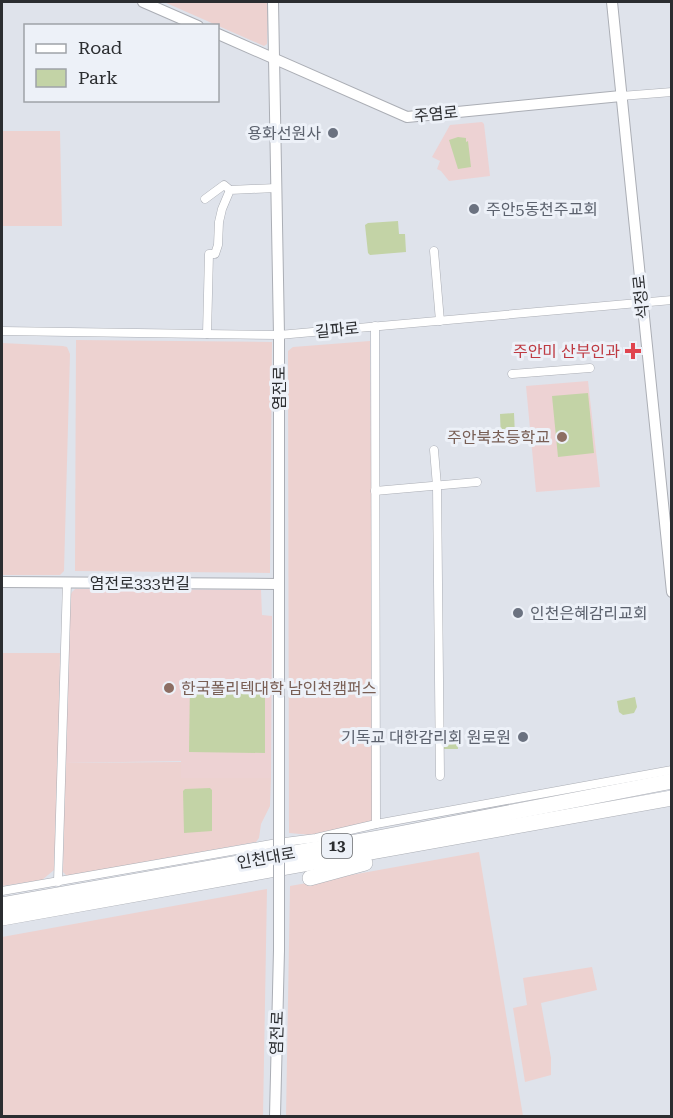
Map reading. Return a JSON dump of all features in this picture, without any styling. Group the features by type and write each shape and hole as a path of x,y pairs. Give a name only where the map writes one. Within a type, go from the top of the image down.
{"highway":[{"name":"인천대로","path":"2,918 459,830 672,781"},
{"name":"인천대로","path":"2,905 459,830 672,798"},
{"path":"316,838 351,836 414,825 459,830"},
{"path":"310,878 459,830"}],"street":[{"path":"143,2 193,24"},
{"name":"염전로","path":"273,2 279,335 279,950 275,1116"},
{"name":"석정로","path":"612,2 672,592"},
{"name":"주염로","path":"219,34 407,117 672,92"},
{"path":"205,199 224,185 230,190 276,188"},
{"path":"207,334 209,254 215,254 218,245 219,222 230,190"},
{"path":"434,251 440,321"},
{"name":"길파로","path":"2,331 279,335 672,300"},
{"path":"375,326 376,824"},
{"path":"512,374 590,368"},
{"path":"434,450 437,486 440,776"},
{"path":"375,491 477,482"},
{"name":"염전로333번길","path":"2,582 279,584"},
{"path":"58,882 67,582"},
{"path":"2,891 316,838 376,824 672,770"}],"shaded area":[{"path":"164,2 268,2 267,44 264,46 219,26 219,24 214,24"},
{"path":"482,122 490,176 449,181 437,169 440,161 432,157 450,125"},
{"path":"2,131 60,131 62,226 2,226"},
{"path":"76,340 272,342 270,573 75,571"},
{"path":"370,341 374,822 312,835 289,833 288,351 293,347"},
{"path":"2,343 63,346 67,347 70,354 64,571 60,575 2,575"},
{"name":"주안북초등학교","path":"588,381 600,487 536,492 526,386"},
{"name":"한국폴리텍대학 남인천캠퍼스","path":"75,589 261,590 262,615 272,616 271,778 181,778 181,761 65,763 69,599"},
{"path":"2,653 60,653 54,870 42,880 2,886"},
{"path":"181,762 182,778 271,778 270,806 261,824 259,838 256,842 67,876 63,872 65,763"},
{"path":"479,852 523,1116 286,1116 290,886"},
{"path":"267,889 263,1116 2,1116 2,937"},
{"path":"592,967 597,990 541,1003 551,1058 551,1075 525,1082 513,1008 527,1005 523,978"}],"green space":[{"path":"458,137 466,138 466,142 468,141 471,167 458,169 449,140"},
{"path":"398,221 399,234 405,234 406,252 370,255 365,225"},
{"path":"588,393 594,453 558,457 552,396"},
{"path":"514,413 515,436 501,438 500,414"},
{"path":"190,681 265,682 265,753 189,752"},
{"path":"635,697 637,707 634,713 623,715 619,712 617,701"},
{"path":"457,734 458,749 442,749 442,735"},
{"path":"210,788 212,790 212,831 184,833 183,791"}],"place":[{"name":"용화선원사","path":"333,133"},
{"name":"주안5동천주교회","path":"474,209"},
{"name":"주안미 산부인과","path":"633,351"},
{"name":"주안북초등학교","path":"562,437"},
{"name":"인천은혜감리교회","path":"518,613"},
{"name":"한국폴리텍대학 남인천캠퍼스","path":"169,688"},
{"name":"기독교 대한감리회 원로원","path":"523,737"}]}
